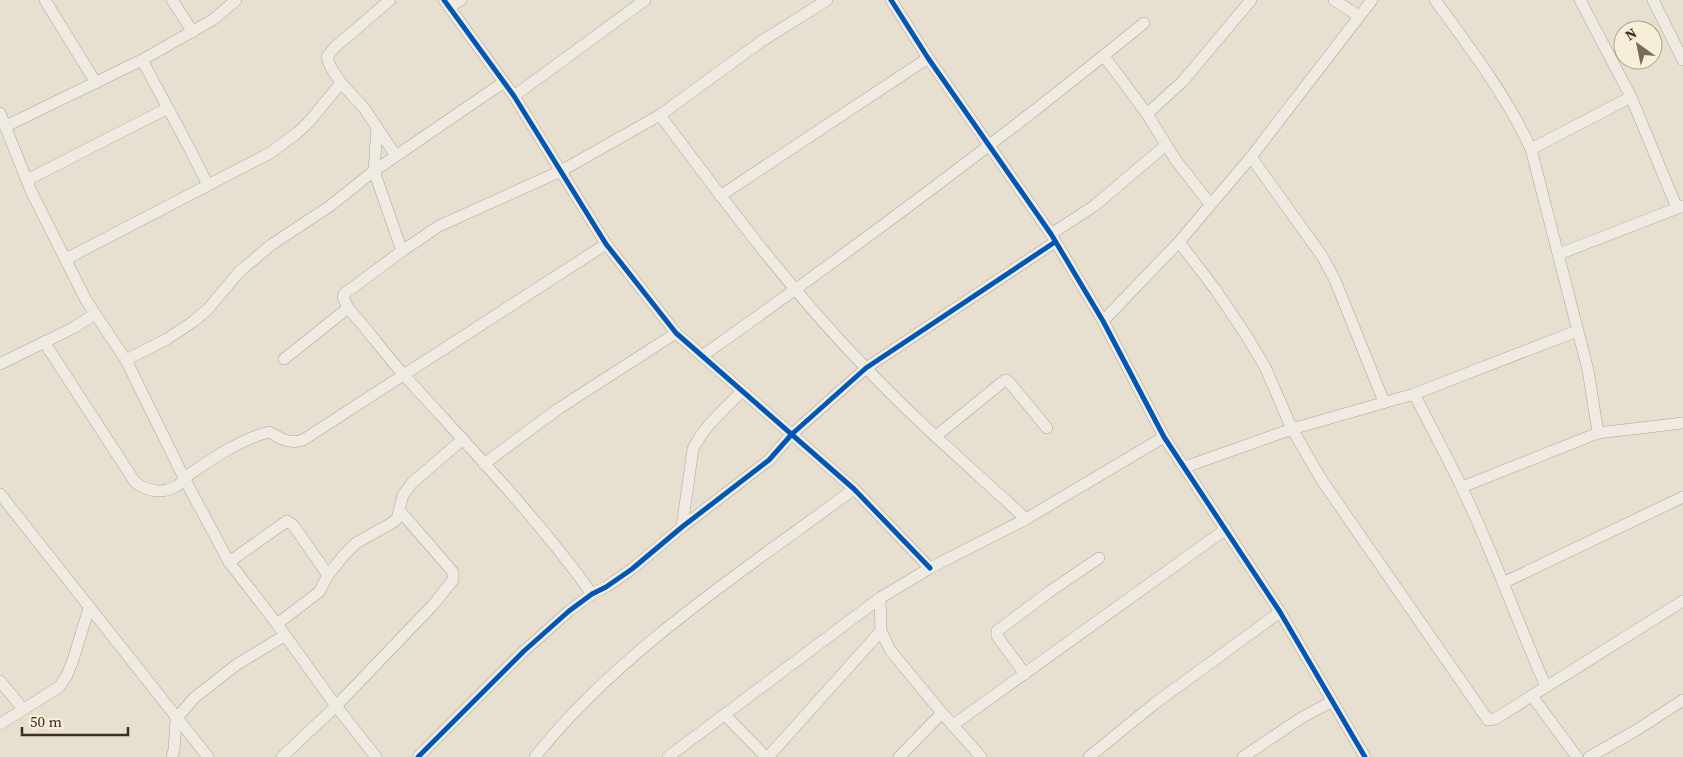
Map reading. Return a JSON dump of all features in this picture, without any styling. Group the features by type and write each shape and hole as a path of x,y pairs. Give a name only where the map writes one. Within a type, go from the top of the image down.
{"street":[{"path":"45,0 96,83"},
{"path":"172,0 192,32"},
{"path":"6,126 142,60 214,19 236,0"},
{"path":"390,0 334,47 327,57 330,66 341,83 364,108 396,156"},
{"path":"461,0 447,4 514,96 606,244 676,334 854,489 930,568"},
{"path":"514,96 645,0"},
{"path":"592,594 529,515 404,375 348,308 342,296 439,226 561,170 660,115 759,43 827,0"},
{"path":"891,0 928,58 1053,238 1103,321 1164,437 1186,467 1280,612 1364,757"},
{"path":"1147,114 1183,80 1251,0"},
{"path":"1334,0 1359,16"},
{"path":"1103,321 1179,242 1252,157 1372,0"},
{"path":"1435,0 1518,120 1531,149 1588,370 1598,433"},
{"path":"1559,254 1680,207 1631,97 1580,0"},
{"path":"1653,0 1683,60"},
{"path":"702,356 796,290 990,145 1144,23"},
{"path":"1104,56 1147,114 1175,159 1210,204"},
{"path":"720,196 928,58"},
{"path":"142,60 208,185"},
{"path":"126,360 167,339 194,321 208,309 240,272 271,245 330,206 374,171 504,82"},
{"path":"66,259 270,153 298,133 341,83"},
{"path":"1531,149 1631,97"},
{"path":"27,180 168,108"},
{"path":"0,113 27,180 86,300 126,360 184,478 229,562 376,757"},
{"path":"660,115 720,196 796,290 866,368 1026,520"},
{"path":"377,127 374,171 402,251"},
{"path":"418,757 524,650 569,611 632,569 682,527 769,460 792,434 866,368 1053,238 1166,145"},
{"path":"1252,157 1322,256 1335,280 1384,402"},
{"path":"1179,242 1215,289 1246,335 1265,367 1292,429 1336,501 1488,720 1493,720 1683,601"},
{"path":"44,342 135,482 148,490 155,491 176,486 202,466 257,435 269,432 284,441 294,442 303,440 606,244"},
{"path":"284,359 348,308"},
{"path":"0,364 73,328 94,314"},
{"path":"1186,467 1292,429 1414,394 1577,332"},
{"path":"484,464 558,409 676,334"},
{"path":"936,436 1005,380 1010,382 1047,428"},
{"path":"682,527 693,449 698,439 742,390"},
{"path":"1414,394 1462,487 1546,687"},
{"path":"1462,487 1598,433 1683,423"},
{"path":"668,757 880,598 930,568 1026,520 1164,437"},
{"path":"277,624 319,592 328,575 356,543 397,518 403,495 412,483 463,439"},
{"path":"535,757 604,683 654,640 691,610 854,489"},
{"path":"0,494 176,719 208,757"},
{"path":"1503,583 1683,497"},
{"path":"282,757 336,706 433,606 454,580 453,572 400,511"},
{"path":"229,562 287,521 293,525 328,575"},
{"path":"954,725 1226,529"},
{"path":"1025,674 997,636 997,631 1099,558"},
{"path":"880,598 881,631 890,650 981,757"},
{"path":"0,724 59,687 68,675 89,608"},
{"path":"1089,757 1154,704 1280,612"},
{"path":"725,715 767,757 881,631"},
{"path":"172,757 176,719 194,698 229,671 284,636"},
{"path":"0,681 23,709"},
{"path":"1532,696 1577,757"},
{"path":"1589,757 1635,731 1683,700"},
{"path":"1243,757 1301,718 1331,702"},
{"path":"899,757 942,713"}],"cycle path":[{"path":"444,0 514,96 606,244 676,333 854,489 930,568"},
{"path":"891,0 928,58 1051,234 1103,321 1164,437 1280,612 1365,757"},
{"path":"418,757 524,651 569,611 632,569 682,527 769,460 792,434 866,368 1055,242"}]}
